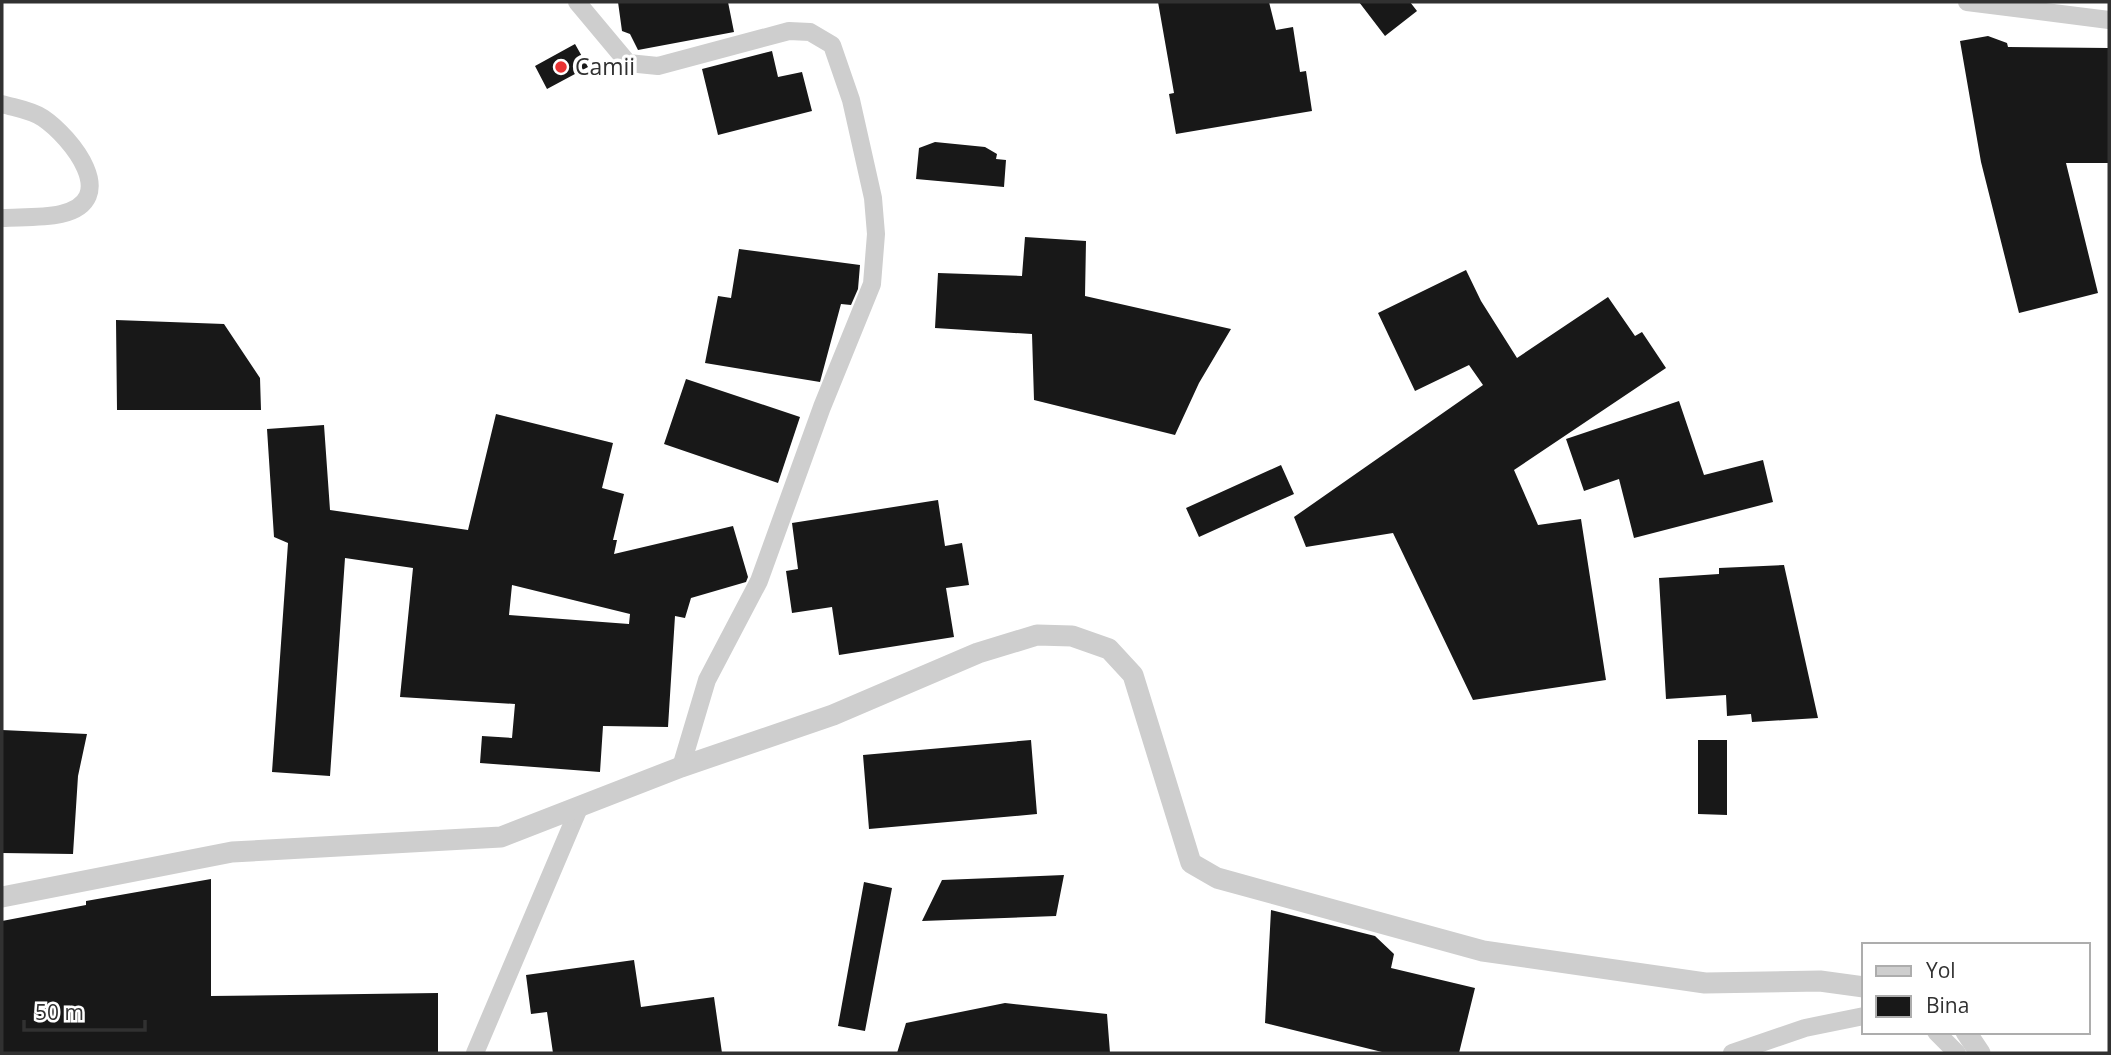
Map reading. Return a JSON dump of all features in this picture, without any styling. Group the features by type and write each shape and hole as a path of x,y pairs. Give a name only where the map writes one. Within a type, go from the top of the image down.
{"street":[{"path":"577,2 628,63 658,66 789,31 810,32 832,45 851,100 873,198 876,234 872,284 818,419 759,581 707,680 681,767"},
{"path":"1967,2 2012,10 2109,20"},
{"path":"2,104 39,116 57,128 86,164 91,182 84,201 63,214 2,218"},
{"path":"2,897 232,852 500,837 681,767 832,715 978,653 1037,635 1072,636 1109,649 1133,675 1191,863 1217,878 1483,951 1704,983 1819,981 1862,987"},
{"path":"475,1053 579,808"},
{"path":"1732,1053 1805,1028 1862,1016"},
{"path":"1938,1034 1957,1053"},
{"path":"1967,1034 1980,1053"}],"building":[{"path":"618,2 728,2 734,32 638,50 630,34 622,31"},
{"path":"1158,2 1269,2 1276,30 1293,27 1300,72 1306,71 1312,111 1176,134 1169,94 1174,93"},
{"path":"1359,2 1410,2 1417,11 1385,36"},
{"path":"1988,36 2007,43 2008,47 2109,48 2109,163 2066,163 2098,293 2019,313 1981,162 1960,41"},
{"name":"Camii","path":"575,44 588,67 547,89 535,66"},
{"path":"772,51 778,77 802,72 812,111 718,135 702,69"},
{"path":"935,142 985,147 997,154 996,159 1006,160 1004,187 916,179 919,148"},
{"path":"1025,237 1086,241 1085,296 1231,329 1199,383 1175,435 1034,400 1032,334 935,328 938,273 1022,276"},
{"path":"739,249 860,265 858,289 851,305 841,304 820,382 705,363 718,296 731,298"},
{"path":"1466,270 1481,301 1517,358 1608,297 1635,336 1642,332 1666,368 1514,470 1538,525 1581,519 1606,680 1473,700 1393,533 1306,547 1294,517 1483,385 1469,365 1415,391 1378,313"},
{"path":"116,320 224,324 260,378 261,410 117,410"},
{"path":"686,379 800,417 778,483 664,444"},
{"path":"1679,401 1704,475 1763,460 1773,502 1634,538 1619,479 1584,491 1566,439"},
{"path":"496,414 613,443 602,488 624,494 613,540 617,540 614,554 733,526 748,577 746,582 691,598 685,618 675,616 668,727 603,726 600,772 480,763 482,736 512,738 515,704 400,697 413,568 345,558 330,776 272,772 288,543 274,537 267,429 324,425 330,510 468,530","holes":["512,585 630,614 629,624 509,615"]},
{"path":"1281,465 1294,494 1199,537 1186,508"},
{"path":"938,500 945,546 962,543 969,585 946,588 954,637 839,655 832,607 792,613 786,571 798,569 792,523"},
{"path":"1784,565 1818,718 1752,722 1751,714 1727,716 1726,695 1666,699 1659,578 1719,574 1719,568"},
{"path":"2,730 87,734 78,776 73,854 2,853"},
{"path":"1031,740 1037,814 869,829 863,755"},
{"path":"1698,740 1727,740 1727,815 1698,814"},
{"path":"1064,875 1056,916 922,921 942,880"},
{"path":"211,879 211,996 438,993 438,1053 2,1053 2,921 86,905 86,901"},
{"path":"864,882 892,888 865,1031 838,1026"},
{"path":"1271,910 1375,936 1394,954 1391,968 1475,988 1459,1053 1386,1053 1265,1023"},
{"path":"634,960 641,1007 714,997 722,1053 553,1053 547,1012 531,1014 526,975"},
{"path":"1005,1003 1107,1014 1110,1053 897,1053 906,1023"}],"place":[{"name":"Camii","path":"561,67"}]}
